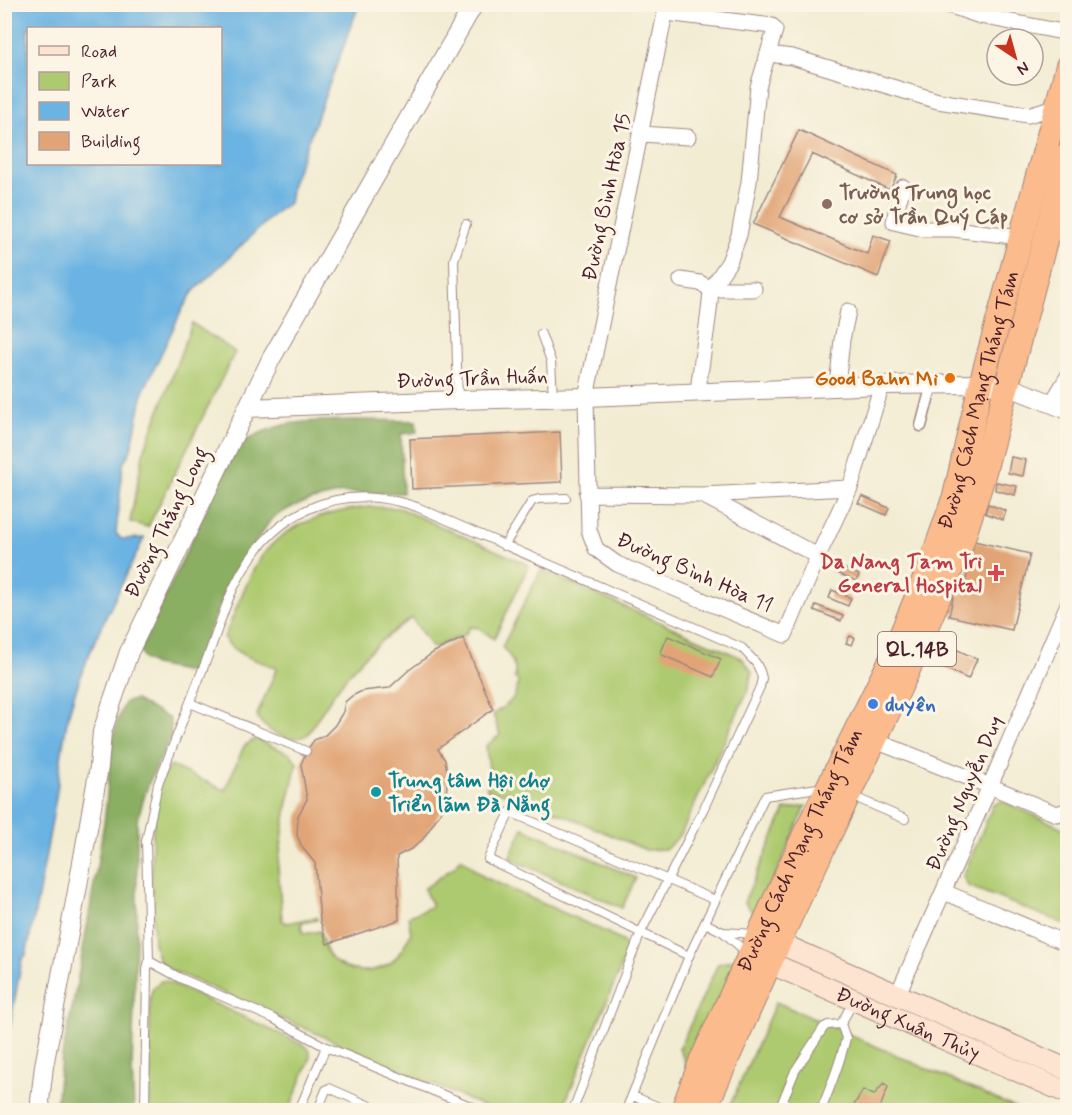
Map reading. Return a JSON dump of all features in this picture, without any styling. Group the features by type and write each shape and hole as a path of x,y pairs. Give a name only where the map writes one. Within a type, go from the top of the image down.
{"highway":[{"name":"Đường Cách Mạng Tháng Tám","path":"683,1110 701,1062 764,949 838,791 932,561 955,496 981,384 1021,237 1061,108 1068,66"},
{"name":"Đường Cách Mạng Tháng Tám","path":"838,791 873,740 911,663 961,544 981,483 1068,154"},
{"name":"Đường Cách Mạng Tháng Tám","path":"704,1110 764,949"}],"main road":[{"name":"Đường Xuân Thủy","path":"764,949 897,996 1068,1070"},
{"name":"Đường Xuân Thủy","path":"764,949 854,1000 1068,1093"}],"street":[{"name":"Đường Thăng Long","path":"41,1110 44,1066 99,767 102,732 129,652 271,359 474,4"},
{"path":"945,4 990,18 1068,33"},
{"path":"666,9 772,26 776,30 757,96 749,182 739,235 729,262 711,289 698,393"},
{"name":"Đường Bình Hòa 15","path":"586,397 666,9"},
{"path":"769,54 792,57 938,101 1028,116 1061,108"},
{"path":"640,134 688,137"},
{"path":"903,187 894,222 924,229 953,229 1021,237"},
{"path":"681,280 699,283 711,289 754,289"},
{"path":"837,386 848,311"},
{"path":"1060,406 1068,376"},
{"name":"Đường Trần Huấn","path":"247,408 932,384 981,384 1012,388 1060,406"},
{"path":"921,426 932,384"},
{"path":"702,495 818,556 850,488 882,385"},
{"name":"Đường Bình Hòa 11","path":"586,397 589,530 596,549 617,564 785,635 818,556"},
{"path":"587,494 702,495 850,488"},
{"name":"Đường Nguyễn Duy","path":"897,996 1066,612"},
{"path":"873,740 1049,811 1058,814 1066,811"},
{"path":"944,892 1068,944"}],"lane":[{"path":"458,400 454,260 465,224"},
{"path":"541,334 551,361 553,398"},
{"path":"146,1110 147,969 149,961 146,841 158,784 240,576 259,548 275,530 308,508 352,497 386,499 417,507 742,648 760,671 762,678 756,699 641,932 573,1110"},
{"path":"504,546 532,501 566,498"},
{"path":"190,703 306,751"},
{"path":"626,1110 689,956 765,796 838,791 905,819"},
{"path":"689,956 488,859 510,812 715,900"},
{"path":"705,923 764,949"},
{"path":"723,932 764,949"},
{"path":"149,961 272,1018 326,1047 480,1110"},
{"path":"841,1024 854,1000"},
{"path":"779,1110 795,1071 824,1028 828,1025 841,1024"},
{"path":"821,1110 836,1074 844,1044 846,1035 841,1024"},
{"path":"299,1110 326,1047"},
{"path":"318,1110 328,1088 379,1110"},
{"path":"633,1096 666,1110"}],"green space":[{"path":"192,323 235,352 148,527 130,522 143,454"},
{"path":"355,420 416,421 417,432 401,434 403,493 342,493 309,501 272,518 231,577 193,673 154,665 144,659 140,650 236,446 251,437 280,426 294,423"},
{"path":"370,507 399,508 529,565 494,639 479,628 470,627 465,635 432,648 412,618 379,643 353,669 330,699 308,734 295,738 279,735 265,727 257,715 277,668 241,654 224,638 253,571 268,549 279,538 323,516"},
{"path":"541,570 735,655 743,659 752,672 748,690 681,834 666,849 646,850 507,791 505,794 487,790 489,769 486,746 500,735 493,714 511,700 518,686 513,662 502,647"},
{"path":"135,700 170,719 171,736 148,785 137,821 137,911 132,1068 134,1110 57,1110 60,1066 83,951 104,822 112,745 125,702"},
{"path":"255,739 291,754 297,763 287,806 278,866 282,921 287,923 316,917 317,920 301,923 303,934 320,931 331,958 344,967 367,971 382,968 393,961 411,933 408,917 432,906 424,889 456,865 461,858 484,877 623,942 627,952 562,1110 492,1110 171,970 159,961 154,945 152,850 153,822 162,778 171,766 225,790 244,746"},
{"path":"1002,801 1065,829 1067,826 1067,925 968,886 963,877 993,805"},
{"path":"806,806 757,917 744,902 785,810"},
{"path":"523,828 636,878 622,908 509,858"},
{"path":"737,959 689,1071 679,1049 718,964"},
{"path":"161,981 166,981 306,1046 310,1051 310,1059 289,1110 150,1110 150,997 153,988"},
{"path":"776,1002 1020,1110 728,1110"}],"water":[{"path":"4,5 359,5 292,184 289,203 275,213 193,292 143,392 131,450 123,464 116,533 121,539 144,538 95,642 71,706 46,856 5,1035"}],"building":[{"path":"799,130 897,175 890,190 812,154 780,217 867,254 873,235 891,241 878,277 753,224"},
{"path":"560,432 562,482 412,489 410,439"},
{"path":"1011,457 1026,460 1023,476 1008,473"},
{"path":"996,482 1017,486 1015,495 995,490"},
{"path":"862,496 889,508 886,515 858,503"},
{"path":"988,504 1006,511 1003,520 985,513"},
{"name":"Da Nang Tam Tri General Hospital","path":"974,541 1030,554 1012,630 949,616 954,593 963,594"},
{"path":"838,566 859,575 856,581 835,572"},
{"path":"832,590 851,598 848,606 829,598"},
{"path":"816,605 843,616 841,621 814,610"},
{"path":"668,636 721,659 713,677 660,654"},
{"path":"850,636 855,638 852,645 846,643"},
{"name":"Trung tâm Hội chợ Triển lãm Đà Nẵng","path":"463,638 493,709 438,749 445,760 448,776 446,794 442,810 423,839 413,848 397,856 399,920 327,944 320,920 315,863 302,847 297,835 298,816 307,799 301,764 307,750 314,740 324,736 335,725 343,712 345,702 352,696 362,691 389,688 434,652"},
{"path":"945,644 977,659 968,679 935,664"},
{"path":"884,1083 888,1087 879,1110 851,1110 863,1090 874,1095"}],"place":[{"name":"Trường Trung học cơ sở Trần Quý Cáp","path":"827,204"},
{"name":"Good Bahn Mi","path":"950,378"},
{"name":"Da Nang Tam Tri General Hospital","path":"996,573"},
{"name":"duyên","path":"873,704"},
{"name":"Trung tâm Hội chợ Triển lãm Đà Nẵng","path":"376,792"}]}
